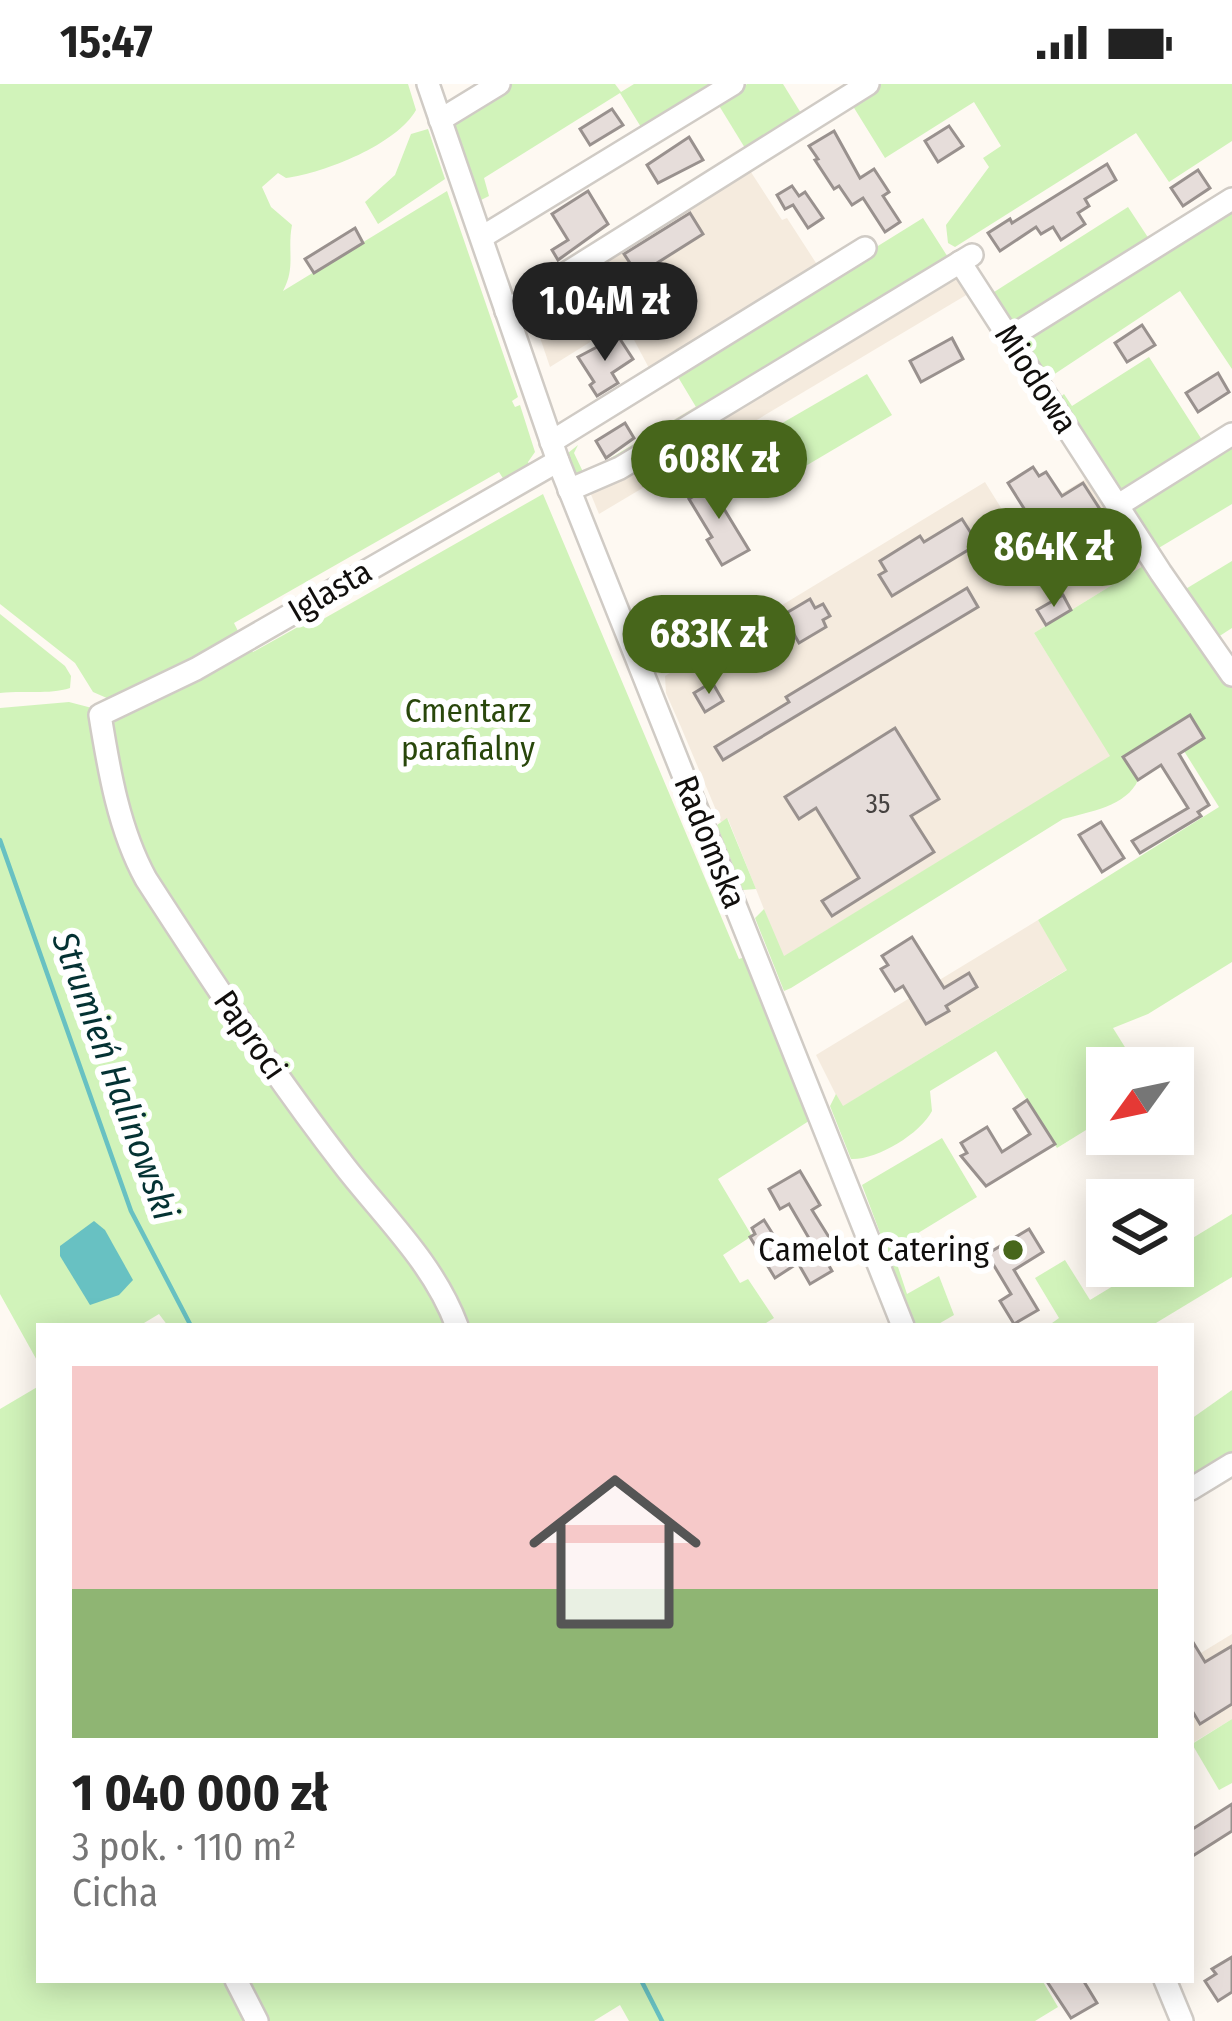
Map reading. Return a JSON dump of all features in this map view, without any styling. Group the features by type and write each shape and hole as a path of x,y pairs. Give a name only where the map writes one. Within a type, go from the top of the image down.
{"street":[{"name":"Radomska","path":"428,84 554,452 902,1323"},
{"path":"440,120 500,84"},
{"path":"482,237 733,84"},
{"path":"506,310 868,84"},
{"path":"1009,338 1232,199"},
{"name":"Iglasta","path":"100,716 196,669 554,452 866,248"},
{"name":"Miodowa","path":"569,490 620,468 966,258 1009,338 1232,675"},
{"path":"1117,506 1232,434"},
{"name":"Paproci","path":"100,716 117,802 146,880 272,1069 411,1245 456,1323"},
{"path":"1194,1488 1232,1464"},
{"path":"238,1983 257,2021"},
{"path":"1166,1983 1181,2021"}],"shaded area":[{"path":"747,166 818,266 650,370 624,321 550,367 534,320 539,316 533,300"},
{"path":"946,254 968,294 599,514 583,475"},
{"path":"1087,478 1143,566 1034,633 1111,756 783,957 728,819 721,822 666,693 665,676 985,482 1011,524"},
{"path":"1038,920 1068,969 842,1107 816,1055"},
{"path":"1232,1634 1232,1719 1194,1742 1194,1657"}],"green space":[{"path":"0,84 408,84 416,110 393,134 320,170 286,178 278,173 262,187 271,207 292,225 289,274 283,291 447,191 518,397 512,401 515,407 520,405 535,452 528,462 531,469 506,483 499,472 234,623 240,635 116,702 93,692 75,663 0,604"},
{"path":"509,84 615,84 621,92 634,84 716,84 644,132 620,93 484,178 489,196 481,200 453,119"},
{"path":"747,84 783,84 804,118 748,153 718,104"},
{"path":"881,84 1232,84 1232,141 1169,182 1136,133 955,247 948,243 946,225 989,167 983,158 1001,146 974,102 885,158 851,103"},
{"path":"428,129 445,179 378,224 365,202 395,175 411,134"},
{"path":"1128,207 1151,242 1011,328 991,294"},
{"path":"1232,209 1232,369 1180,291 1044,381 1018,342"},
{"path":"923,218 951,262 701,414 578,480 568,453 578,445 574,453 584,474 696,407 675,372"},
{"path":"1149,357 1204,443 1118,495 1056,401 1064,394 1072,406"},
{"path":"867,374 892,415 758,494 732,452"},
{"path":"1232,440 1232,504 1152,552 1130,508"},
{"name":"Cmentarz parafialny","path":"543,494 739,959 745,957 812,1119 718,1179 752,1236 723,1255 740,1283 748,1279 774,1318 766,1323 166,1323 159,1314 144,1323 36,1323 36,1359 0,1294 0,708 69,702 92,708 132,869 247,1043 345,1173 350,1163 152,884 133,840 110,734 113,723 247,645 253,652 314,618 318,622"},
{"path":"1145,558 1232,685 1232,962 1148,1014 1113,1028 1125,1047 1086,1047 1086,1130 1057,1148 996,1051 930,1091 932,1111 908,1137 873,1155 851,1159 830,1106 836,1094 843,1106 1067,970 1038,920 1219,807 1184,751 1204,738 1190,715 1124,757 1138,780 1125,796 1106,807 1063,819 784,991 755,918 764,909 784,956 1110,756 1034,633 1143,566 1140,561"},
{"path":"1232,561 1232,628 1218,637 1179,593"},
{"path":"0,614 65,666 71,676 70,688 0,693"},
{"path":"727,818 756,889 743,890 717,825"},
{"path":"942,1138 977,1197 892,1249 907,1294 939,1276 954,1315 940,1323 914,1323 862,1185"},
{"path":"1232,1214 1232,1277 1156,1323 1052,1323 1059,1318 1035,1278 1065,1260 1090,1300 1111,1287 1194,1287 1194,1237"},
{"path":"36,1388 36,1983 229,1983 247,2021 0,2021 0,1409"},
{"path":"1232,1390 1232,1459 1194,1482 1194,1417"},
{"path":"1232,1719 1232,1783 1219,1790 1194,1743"},
{"path":"245,1983 1044,1983 1058,2007 1035,2021 629,2021 620,2005 594,2021 265,2021"}],"water":[{"path":"94,1221 105,1230 133,1280 119,1295 90,1305 60,1256 60,1246"}],"building":[{"path":"612,109 623,125 590,145 580,129"},
{"path":"949,126 963,146 938,162 925,141"},
{"path":"834,131 860,178 874,169 889,192 883,196 900,222 885,232 863,198 852,205 839,186 834,189 815,160 809,146"},
{"path":"689,137 703,160 658,183 647,165"},
{"path":"1107,164 1116,180 1085,199 1089,206 1078,213 1085,224 1061,240 1053,227 1041,234 1036,227 1000,251 988,233"},
{"path":"1198,170 1210,188 1183,206 1171,188"},
{"path":"792,186 799,196 805,192 823,218 808,228 793,205 785,209 777,195"},
{"path":"588,191 608,224 558,260 552,250 568,240 552,214"},
{"path":"690,213 703,234 638,275 624,254"},
{"path":"355,228 363,243 314,273 305,259"},
{"path":"1142,325 1155,345 1127,362 1115,343"},
{"path":"618,336 633,359 612,373 618,383 597,396 578,357"},
{"path":"952,338 963,359 921,382 910,361"},
{"path":"1218,373 1229,392 1198,412 1186,393"},
{"path":"625,423 634,438 606,458 596,441"},
{"path":"1033,467 1039,476 1046,472 1062,496 1083,483 1105,517 1098,522 1124,562 1090,583 1065,543 1004,583 982,549 1030,518 1008,483"},
{"path":"718,478 730,498 721,504 749,550 722,565 689,499"},
{"path":"962,519 978,544 892,596 879,575 886,571 880,561 920,536 924,542"},
{"path":"967,588 978,607 723,760 715,747 789,702 786,697"},
{"path":"1063,595 1071,610 1046,625 1037,610"},
{"path":"810,599 815,608 823,604 830,616 823,620 826,627 799,643 783,615"},
{"path":"712,682 723,701 705,712 694,693"},
{"path":"1190,715 1204,738 1179,754 1209,805 1198,812 1201,816 1140,853 1132,841 1188,808 1161,765 1138,780 1123,757"},
{"path":"895,728 939,799 911,816 934,852 832,916 822,901 859,878 816,808 799,819 785,797"},
{"path":"1101,822 1124,858 1102,872 1079,835"},
{"path":"912,937 944,988 969,973 977,987 926,1024 903,986 895,991 881,969 888,965 882,956"},
{"path":"1027,1100 1055,1144 986,1186 961,1156 967,1153 961,1143 987,1127 1002,1152 1030,1134 1014,1109"},
{"path":"800,1171 820,1205 812,1210 832,1242 820,1250 832,1271 810,1284 798,1263 775,1278 750,1237 755,1234 752,1228 764,1220 786,1255 810,1240 789,1204 780,1209 769,1189"},
{"path":"1029,1229 1043,1252 1014,1270 1038,1310 1013,1323 1000,1301 1011,1294 987,1254"},
{"path":"1194,1644 1205,1662 1232,1646 1232,1704 1200,1724 1194,1714"},
{"path":"1232,1804 1232,1831 1194,1855 1194,1828"},
{"path":"1232,1957 1232,1992 1218,2001 1205,1981 1216,1974 1212,1969"},
{"path":"1048,1983 1085,1983 1097,2003 1071,2018"}],"waterway":[{"name":"Strumień Halinowski","path":"0,840 131,1211 189,1323"},
{"name":"Strumień Halinowski","path":"643,1983 662,2021"}],"place":[{"name":"Camelot Catering","path":"1013,1250"}]}
